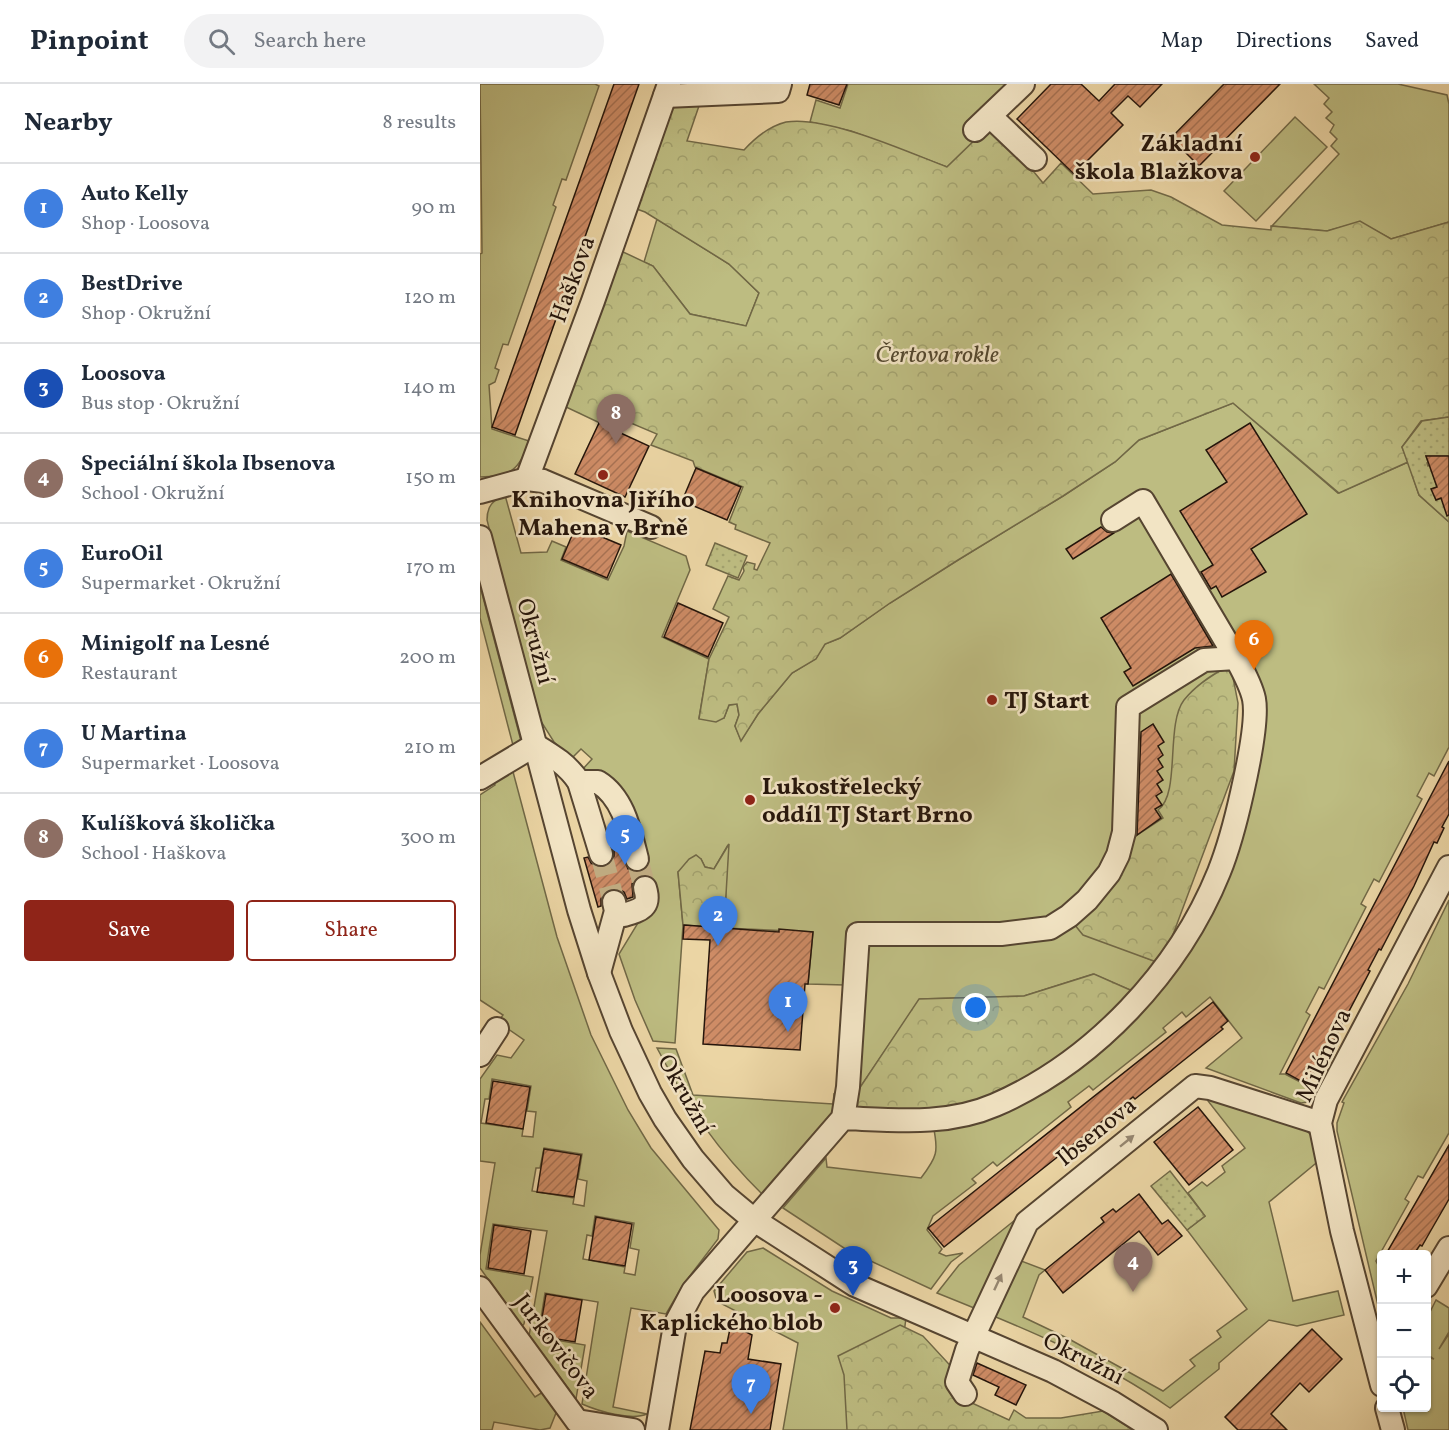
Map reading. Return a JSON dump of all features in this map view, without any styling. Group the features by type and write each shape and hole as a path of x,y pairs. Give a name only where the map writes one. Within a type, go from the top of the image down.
{"street":[{"name":"Haškova","path":"527,479 667,90 778,92 780,84"},
{"path":"1023,84 982,123 1035,159"},
{"path":"480,492 527,479 543,481 651,527"},
{"path":"843,1118 919,1121 949,1119 996,1105 1053,1073 1085,1050 1124,1016 1163,971 1191,927 1219,872 1237,816 1252,741 1254,701 1246,676 1143,501 1113,520"},
{"name":"Okružní","path":"480,537 579,910 599,973 621,1031 665,1119 693,1159 724,1195 754,1220 855,1285 1063,1376 1156,1430"},
{"path":"657,1430 675,1325 693,1291 843,1118 848,1087 858,934 1025,933 1050,928 1069,916 1087,900 1109,873 1119,855 1124,832 1128,707 1204,660 1236,658"},
{"path":"480,778 536,745 555,756 572,771 579,782 601,854"},
{"path":"579,782 598,782 611,794 624,813 637,859"},
{"name":"Milénova","path":"1378,1358 1342,1231 1320,1123 1326,1100 1449,867"},
{"path":"599,973 615,907 624,915 638,911 645,905 648,898 645,888"},
{"path":"480,1055 497,1029"},
{"name":"Ibsenova","path":"973,1335 1027,1222 1196,1086 1221,1091 1320,1123"},
{"path":"1431,1278 1449,1248"},
{"name":"Jurkovičova","path":"480,1288 570,1425 633,1430"},
{"path":"965,1394 957,1382 973,1335"},
{"path":"1388,1412 1393,1430"}],"green space":[{"path":"480,84 595,84 599,86 566,180 562,179 553,205 556,207 508,345 503,344 495,368 499,370 495,382 489,385 492,429 529,441 522,459 512,470 490,477 480,477 480,254 482,253"},
{"path":"848,84 1015,84 980,135 947,167 851,131 810,122 816,100 840,108"},
{"path":"1314,84 1398,84 1447,95 1449,104 1449,222 1391,239 1360,222 1327,231 1272,226 1339,154 1331,146 1337,139 1330,132 1334,125 1326,118 1332,112 1324,104 1329,98"},
{"name":"Čertova rokle","path":"701,100 687,141 744,150 774,126 786,122 803,121 867,136 947,167 980,135 990,131 1038,168 1034,172 1043,183 1061,163 1093,194 1151,190 1171,197 1222,225 1271,230 1271,226 1327,231 1360,221 1391,239 1449,222 1449,417 1421,421 1402,447 1408,462 1339,493 1233,403 1139,440 1115,462 1063,496 890,603 840,638 825,644 816,659 792,673 758,714 741,741 735,726 739,715 737,704 729,705 724,718 716,722 699,719 709,659 729,617 713,609 728,576 739,580 747,562 755,564 754,569 757,570 770,543 735,529 736,525 729,522 743,487 695,467 693,461 651,445 657,434 631,423 625,426 621,433 566,407 565,402 619,250 653,266 690,314 746,326 759,293 729,264 645,212 634,208 670,107"},
{"path":"1295,117 1327,147 1256,221 1224,191"},
{"path":"657,219 729,264 759,293 746,326 690,314 653,266 644,262"},
{"path":"1233,403 1338,493 1408,462 1419,495 1449,522 1449,747 1434,776 1429,773 1417,796 1422,799 1379,882 1374,879 1361,904 1366,907 1324,989 1319,987 1306,1012 1310,1015 1280,1074 1285,1074 1308,1086 1308,1102 1301,1103 1206,1068 1242,1038 1210,997 1186,1017 1182,1012 1163,1028 1166,1032 1093,1090 1089,1086 1068,1102 1071,1107 997,1166 993,1162 972,1179 976,1183 933,1216 927,1230 942,1249 939,1253 946,1256 963,1253 951,1262 931,1289 847,1250 783,1208 826,1158 827,1167 921,1178 935,1154 936,1142 933,1125 1163,980 1252,778 1241,656 1147,870 1103,941 1162,964 1137,993 1093,974 1024,996 920,999 855,1095 845,985 808,984 813,932 724,928 728,845 714,869 705,867 701,859 678,872 683,925 675,1043 653,1041 635,1000 619,954 652,900 627,811 582,770 592,759 581,749 571,759 554,742 537,715 487,520 488,511 494,501 505,495 521,553 547,552 552,541 566,547 561,560 608,580 624,546 627,531 686,556 690,570 662,637 709,659 699,718 724,718 729,705 737,704 739,715 735,726 741,740 758,714 792,673 815,659 825,644 840,638 890,603 1063,496 1115,462 1139,440"},
{"path":"1449,417 1449,456 1426,456 1437,487 1432,489 1436,500 1441,498 1449,508 1449,522 1419,495 1402,447 1422,421"},
{"path":"715,543 747,556 738,578 706,565"},
{"path":"480,586 521,741 515,753 480,618"},
{"path":"1227,667 1231,667 1238,703 1234,771 1162,964 1083,935 1070,919 1127,845 1137,835 1163,818 1158,810 1165,802 1169,790 1178,711 1193,690"},
{"path":"512,768 557,937 591,1035 628,1110 651,1148 719,1230 718,1239 683,1285 666,1314 631,1308 613,1407 647,1414 640,1416 614,1414 582,1404 598,1302 545,1293 538,1337 585,1345 576,1399 529,1336 547,1231 493,1224 486,1269 533,1277 522,1326 480,1268 480,1255 495,1163 480,1161 480,1079 497,1055 511,1058 524,1040 498,1022 503,1015 480,1000 480,795 495,785 491,775","holes":["492,1079 531,1086 527,1111 536,1112 533,1137 522,1136 523,1129 481,1123 485,1099 489,1099","544,1148 582,1154 578,1179 587,1181 584,1206 573,1204 574,1198 532,1191 536,1168 540,1168","595,1216 634,1223 630,1248 639,1250 635,1275 624,1273 625,1267 583,1259 587,1235 592,1236"]},
{"path":"729,844 724,928 683,925 678,872 689,859 696,855 705,867 714,869"},
{"path":"1449,900 1449,1133 1423,1178 1418,1176 1405,1199 1409,1202 1382,1250 1377,1250 1377,1301 1337,1123 1344,1103 1342,1102 1408,984"},
{"path":"1094,974 1137,993 1051,1069 969,1108 863,1112 855,1107 855,1095 919,999 1024,996"},
{"path":"657,1048 676,1049 693,1095 833,1104 834,1094 839,1095 837,1111 764,1196 718,1145 680,1090"},
{"path":"1206,1093 1290,1122 1309,1133 1313,1139 1321,1159 1269,1202 1293,1301 1338,1291 1344,1315 1297,1326 1269,1320 1219,1363 1219,1369 1170,1408 1115,1373 1086,1358 1027,1330 937,1293 959,1265 1020,1216 1003,1254 1045,1270 1039,1275 1023,1317 1069,1339 1163,1391 1195,1366 1190,1360 1221,1337 1217,1331 1247,1309 1187,1230 1205,1216 1188,1193 1202,1182 1207,1186 1225,1172 1222,1166 1245,1148 1208,1101"},
{"path":"1170,1171 1205,1216 1187,1230 1151,1186"},
{"path":"763,1248 832,1291 891,1318 906,1318 891,1430 783,1430 798,1343 722,1304 716,1298 714,1291 747,1252"},
{"path":"1436,1300 1449,1308 1449,1332 1439,1349 1449,1334 1449,1430 1408,1430 1404,1412 1431,1412 1431,1358 1434,1359 1431,1357 1431,1310"},
{"path":"480,1322 535,1397 543,1392 552,1403 556,1413 550,1428 540,1430 494,1422 492,1430 480,1430"},
{"path":"900,1325 923,1336 959,1375 961,1398 1009,1420 1014,1410 1026,1418 1061,1418 1103,1411 1133,1430 847,1430 844,1375 838,1356"}],"building":[{"path":"614,84 639,84 515,435 492,427"},
{"path":"810,84 847,84 839,105 807,95"},
{"path":"1051,84 1081,84 1099,101 1115,84 1162,84 1140,107 1128,96 1111,113 1123,125 1074,174 1017,119"},
{"path":"1224,84 1280,84 1199,166 1171,138"},
{"path":"599,423 649,446 625,497 575,474"},
{"path":"1250,423 1307,514 1251,549 1266,572 1222,597 1216,586 1211,589 1201,572 1213,565 1180,511 1227,482 1206,450"},
{"path":"1426,456 1449,456 1449,515 1447,516 1441,498 1436,500 1431,489 1437,487"},
{"path":"696,468 741,487 727,520 682,501"},
{"path":"576,526 621,545 607,578 562,559"},
{"path":"1101,527 1107,532 1114,533 1073,559 1066,549"},
{"path":"1171,574 1213,646 1195,648 1133,686 1124,672 1131,668 1101,618"},
{"path":"678,603 723,623 708,657 664,637"},
{"path":"1153,724 1164,742 1158,746 1163,755 1158,759 1163,767 1157,771 1163,780 1157,784 1162,792 1156,796 1162,805 1155,809 1161,818 1137,835 1141,732"},
{"path":"1449,761 1449,814 1442,827 1444,828 1437,843 1434,842 1381,950 1379,949 1368,970 1370,971 1308,1085 1286,1073"},
{"path":"620,848 628,869 634,872 644,870 646,875 636,878 632,884 633,897 627,899 624,892 611,889 604,892 601,906 598,907 584,858 588,857 597,867 604,867 611,863 614,850"},
{"path":"684,925 779,932 779,929 813,932 808,984 805,984 800,1050 703,1044 710,940 683,939"},
{"path":"1213,1002 1228,1021 1221,1027 1223,1029 1135,1099 1133,1097 944,1247 928,1228"},
{"path":"493,1081 530,1087 523,1129 486,1123"},
{"path":"1198,1107 1233,1150 1189,1185 1154,1142"},
{"path":"1449,1145 1449,1199 1422,1246 1420,1245 1417,1250 1388,1250"},
{"path":"544,1149 581,1155 574,1197 537,1192"},
{"path":"1139,1194 1162,1224 1168,1220 1182,1236 1158,1255 1139,1231 1063,1293 1045,1270 1104,1222 1101,1218 1113,1209 1116,1212"},
{"path":"596,1217 632,1224 625,1266 589,1260"},
{"path":"494,1225 531,1231 524,1274 488,1268"},
{"path":"546,1294 582,1300 575,1342 539,1336"},
{"path":"731,1324 752,1335 748,1359 781,1364 770,1430 690,1430 705,1351 720,1353 722,1343 727,1343"},
{"path":"1312,1329 1342,1359 1309,1392 1300,1383 1271,1414 1287,1430 1238,1430 1225,1417"},
{"path":"977,1363 1026,1385 1016,1405 995,1395 999,1387 973,1375"}],"tunnel":[{"path":"601,854 614,902"},
{"path":"637,859 645,888"}],"place":[{"name":"Základní škola Blažkova","path":"1255,157"},
{"name":"Kulíšková školička","path":"616,444"},
{"name":"Knihovna Jiřího Mahena v Brně","path":"603,475"},
{"name":"Minigolf na Lesné","path":"1254,670"},
{"name":"TJ Start","path":"992,700"},
{"name":"Lukostřelecký oddíl TJ Start Brno","path":"750,800"},
{"name":"EuroOil","path":"625,865"},
{"name":"BestDrive","path":"718,946"},
{"name":"Auto Kelly","path":"788,1032"},
{"name":"Speciální škola Ibsenova","path":"1133,1292"},
{"name":"Loosova","path":"853,1296"},
{"name":"Loosova - Kaplického blob","path":"835,1308"},
{"name":"U Martina","path":"751,1414"}]}
